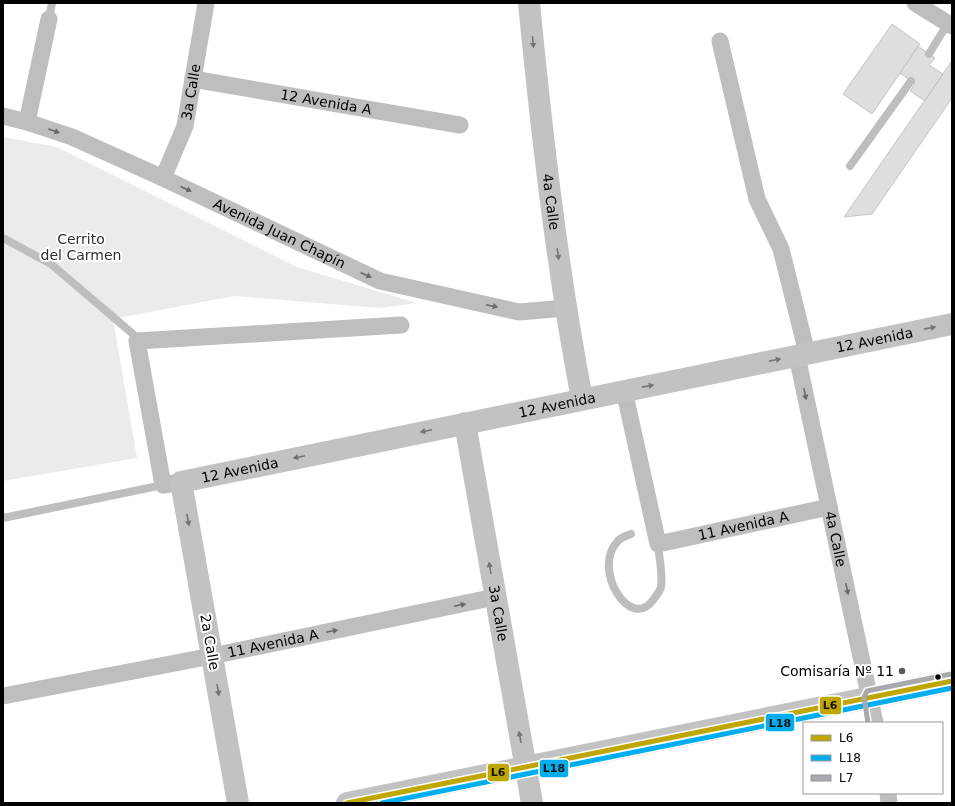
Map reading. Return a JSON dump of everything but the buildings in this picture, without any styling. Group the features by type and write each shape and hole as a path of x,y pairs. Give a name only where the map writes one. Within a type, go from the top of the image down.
{"street":[{"name":"3a Calle","path":"163,178 185,126 206,3"},
{"name":"4a Calle","path":"529,3 542,132 566,308 582,399"},
{"path":"915,3 945,17"},
{"path":"27,122 50,11"},
{"name":"4a Calle","path":"720,41 757,199 781,249 802,354 829,507 871,697 875,722"},
{"name":"12 Avenida A","path":"193,79 460,125"},
{"name":"Avenida Juan Chapín","path":"3,116 27,122 72,137 163,178 380,281 519,312 566,308"},
{"name":"12 Avenida","path":"172,484 464,422 952,324"},
{"path":"137,342 401,325"},
{"name":"2a Calle","path":"137,342 212,656 238,803"},
{"path":"624,390 658,544"},
{"name":"3a Calle","path":"464,422 532,803"},
{"name":"11 Avenida A","path":"658,544 829,507"},
{"name":"11 Avenida A","path":"3,696 212,656 495,597"},
{"path":"347,803 952,681"}],"lane":[{"path":"929,54 945,17"},
{"path":"850,166 911,81"},
{"path":"3,238 51,264 133,334 137,342"},
{"path":"3,518 172,484"},
{"path":"631,534 618,540 611,551 608,566 610,581 620,600 628,606 641,608 651,602 661,588 658,544"}],"green space":[{"name":"Cerrito del Carmen","path":"3,137 57,147 297,267 417,303 380,308 234,296 113,319 137,458 3,481"}],"transit line":[{"name":"L7","path":"868,722 864,697 867,691 951,674"},
{"name":"L6","path":"347,803 952,681"},
{"name":"L18","path":"382,803 952,688"}],"place":[{"name":"Comisaría Nº 11","path":"902,671"}]}
